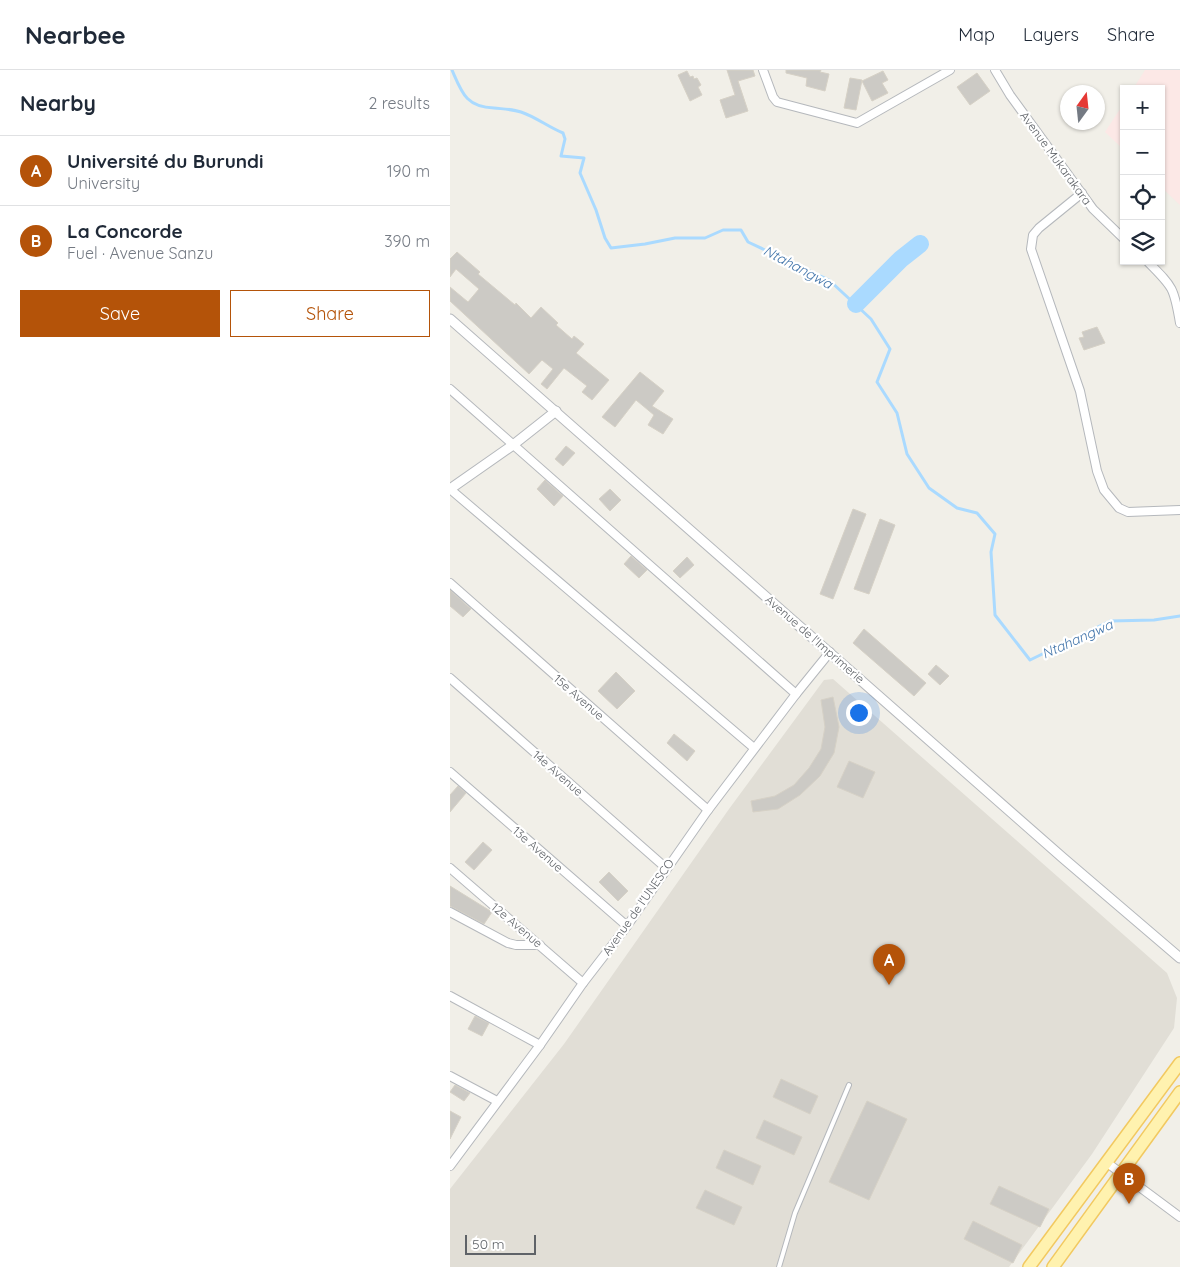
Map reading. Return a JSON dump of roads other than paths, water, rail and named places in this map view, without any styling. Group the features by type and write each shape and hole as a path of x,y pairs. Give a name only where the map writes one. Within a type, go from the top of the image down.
{"main road":[{"path":"1030,1267 1180,1063"},
{"path":"1053,1267 1180,1092"}],"street":[{"path":"763,70 773,97 777,102 857,123 950,70"},
{"name":"Avenue Mukarakara","path":"995,70 1010,95 1093,209 1120,235"},
{"path":"1082,193 1038,228 1033,235 1031,249 1080,391 1097,471 1104,490 1120,508 1128,512 1180,510"},
{"path":"1151,265 1174,290 1180,323"},
{"name":"Avenue de l'Imprimerie","path":"450,319 1063,858 1180,958"},
{"path":"450,389 796,694"},
{"path":"556,411 513,445 450,489 754,748"},
{"name":"15e Avenue","path":"450,583 708,810"},
{"name":"Avenue de l'UNESCO","path":"452,1160 540,1045 754,748 830,652"},
{"name":"14e Avenue","path":"450,678 666,868"},
{"name":"13e Avenue","path":"450,772 626,926"},
{"name":"12e Avenue","path":"450,868 583,983"},
{"path":"450,912 508,943 540,945"},
{"path":"450,996 540,1045"},
{"path":"450,1076 497,1102"},
{"path":"1106,1162 1180,1217"}],"lane":[{"path":"779,1267 795,1213 849,1085"}],"waterway":[{"name":"Ntahangwa","path":"452,70 462,92 471,102 485,107 521,112 563,133 565,139 561,156 584,158 580,173 596,210 605,238 611,248 675,238 705,238 723,230 741,230 748,242 829,280 871,319 890,349 877,382 897,413 907,454 929,488 957,508 977,513 995,534 991,552 995,615 1030,660 1110,621 1154,620 1180,616"},
{"path":"856,304 901,259 920,244"}],"place":[{"name":"Université du Burundi","path":"889,985"},
{"name":"La Concorde","path":"1129,1204"}]}
